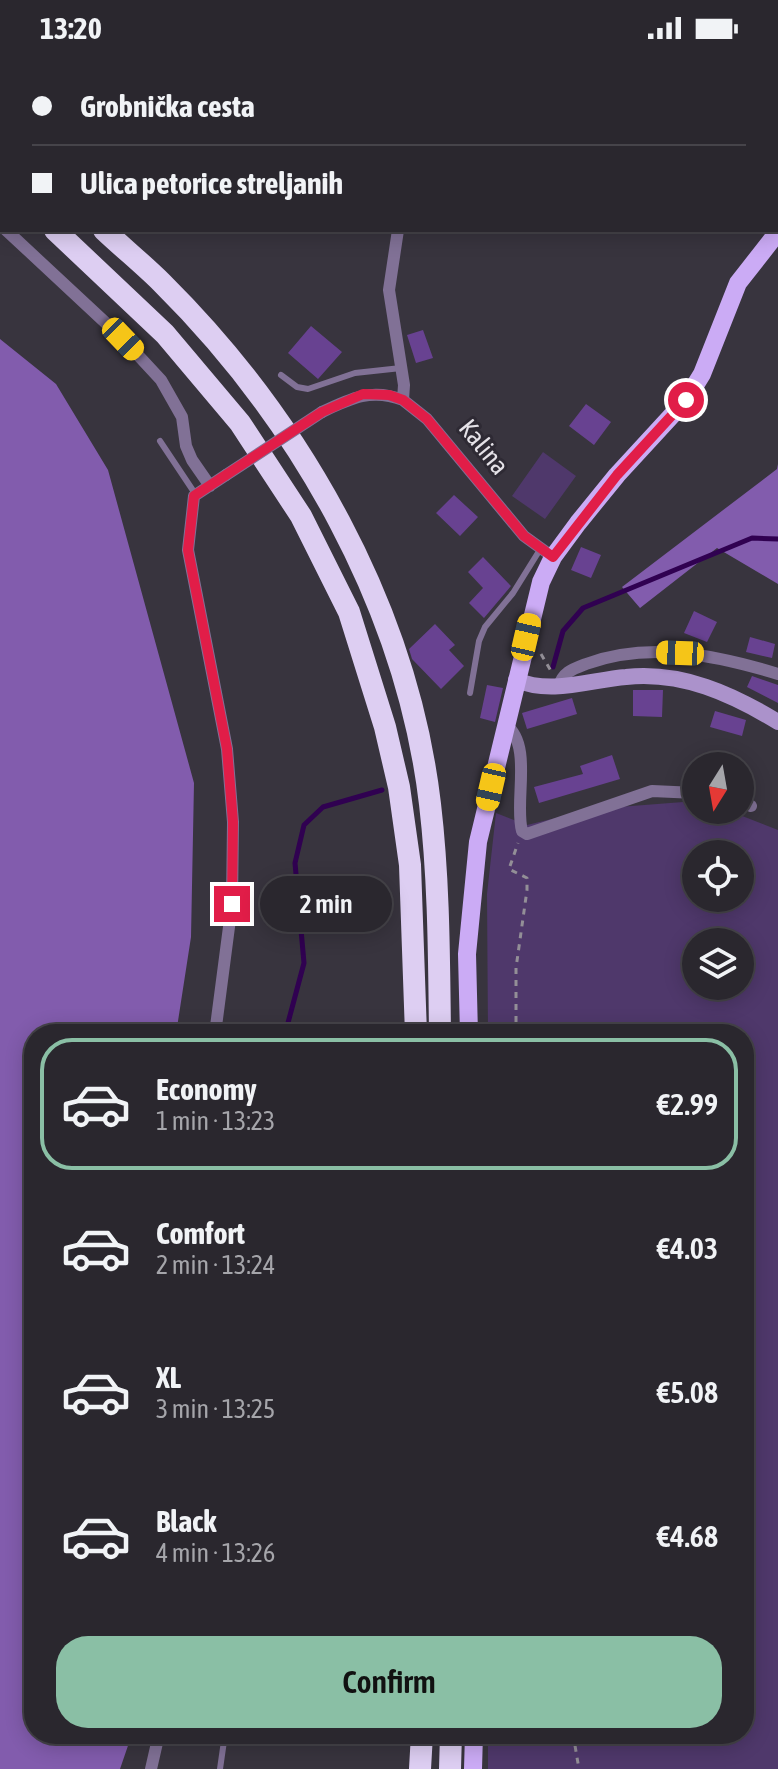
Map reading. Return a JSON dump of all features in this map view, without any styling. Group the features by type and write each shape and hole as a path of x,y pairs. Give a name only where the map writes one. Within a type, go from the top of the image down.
{"highway":[{"path":"57,232 165,334 240,423 301,516 349,612 385,727 399,787 410,865 416,1024"},
{"path":"106,232 184,306 264,402 304,461 352,549 383,619 411,707 430,801 436,880 440,1024"},
{"path":"129,232 166,274 184,306"},
{"path":"420,1769 421,1744"},
{"path":"450,1769 451,1744"}],"main road":[{"path":"469,1024 467,954 478,842 547,552 686,400 702,374 738,283 778,232"},
{"path":"516,680 537,687 628,676 688,681 720,690 778,722"},
{"path":"473,1769 474,1744"}],"street":[{"path":"8,232 161,380 182,417 186,446 210,486"},
{"path":"216,1024 232,904 233,822 227,749 188,550 196,495 322,412 363,394 389,395 403,400 389,290 398,232"},
{"name":"Kalina","path":"403,400 427,419 524,536 547,552"},
{"path":"559,686 561,678 570,670 597,660 644,651 710,656 778,674"},
{"path":"506,725 518,737 522,831 532,832 652,791 682,792"},
{"path":"151,1769 157,1744"}],"lane":[{"path":"281,375 297,387 308,389 355,373 401,368"},
{"path":"160,441 196,495"},
{"path":"470,693 479,641 485,627 547,552"},
{"path":"220,1769 224,1744"}],"path":[{"path":"516,1024 516,968 527,878 509,869 522,831"},
{"path":"575,1744 579,1769"}],"shaded area":[{"path":"0,339 56,384 108,470 194,783 191,937 178,1024 24,1024 24,1744 129,1744 120,1769 0,1769"},
{"path":"543,452 576,476 545,519 512,496"},
{"path":"778,464 778,584 717,548 640,608 622,587 777,469"},
{"path":"682,802 682,824 754,824 754,821 778,830 778,1769 488,1769 488,1744 754,1744 754,1024 488,1024 487,894 496,813 527,825 593,809"}],"building":[{"path":"311,326 342,352 318,379 288,353"},
{"path":"423,330 433,358 416,363 407,335"},
{"path":"586,404 611,422 594,445 569,426"},
{"path":"454,495 478,517 460,536 436,513"},
{"path":"581,547 601,555 591,578 571,570"},
{"path":"483,557 511,586 484,618 469,603 483,588 468,572"},
{"path":"694,611 717,622 707,642 684,633"},
{"path":"435,624 455,645 449,650 464,666 441,689 412,659 409,649"},
{"path":"750,637 775,644 772,658 746,652"},
{"path":"752,676 778,685 778,703 747,687"},
{"path":"487,685 503,688 495,722 480,718"},
{"path":"633,690 663,690 662,717 633,716"},
{"path":"572,698 577,714 527,729 522,713"},
{"path":"715,711 746,720 742,736 710,727"},
{"path":"612,755 620,779 539,803 534,787 583,774 580,766"}],"waterway":[{"path":"553,667 563,631 583,608 752,538 778,539"},
{"path":"288,1024 304,963 295,863 304,825 323,807 382,790"}],"route":[{"path":"232,904 233,822 227,749 188,550 194,496 322,412 363,394 389,395 403,400 427,419 524,536 553,557 617,475 686,400"}]}
